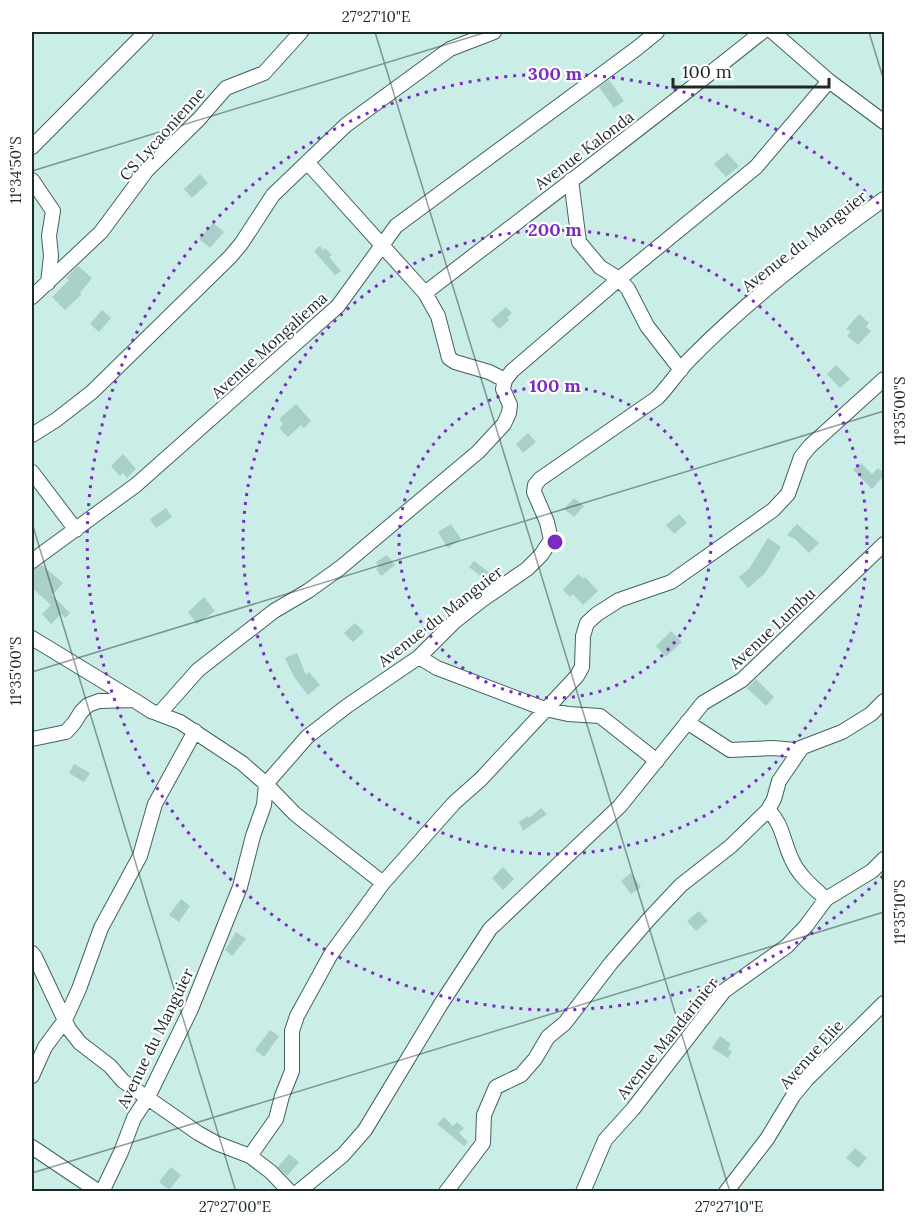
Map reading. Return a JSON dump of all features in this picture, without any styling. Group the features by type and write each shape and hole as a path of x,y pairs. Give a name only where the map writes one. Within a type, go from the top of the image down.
{"street":[{"path":"32,147 146,32"},
{"name":"CS Lycaonienne","path":"32,297 101,232 147,170 198,120 226,88 264,73 301,32"},
{"path":"32,435 57,420 92,392 231,257 273,195 346,125 423,67 461,43 485,37 494,32"},
{"name":"Avenue Mongaliema","path":"32,561 135,485 338,306 396,226 657,32"},
{"name":"Avenue Kalonda","path":"425,293 571,180 632,136 762,32"},
{"path":"773,32 829,81 885,122"},
{"path":"159,714 198,670 274,611 308,591 340,568 478,452 504,424 509,413 510,405 503,389 505,380 512,371 619,279 756,167 829,81"},
{"path":"307,162 425,293 438,316 449,358 454,362 489,372 505,380"},
{"path":"32,180 53,211 49,236 51,256 48,283"},
{"path":"571,180 579,242 600,267 619,279 628,289 647,326 681,370"},
{"name":"Avenue du Manguier","path":"100,1191 122,1152 134,1118 148,1097 191,1009 240,887 253,836 264,805 266,784 306,736 419,657 463,615 527,569 541,555 550,540 547,522 534,492 535,485 540,478 657,398 688,361 774,282 822,243 885,199"},
{"path":"250,1156 276,1119 292,1071 292,1031 297,1016 331,954 383,883 454,803 481,779 577,676 582,667 583,636 587,623 619,600 670,582 773,510 788,494 801,457 810,446 885,379"},
{"path":"32,472 76,530"},
{"name":"Avenue Lumbu","path":"298,1191 343,1155 365,1130 441,1004 490,929 620,806 703,703 742,680 885,544"},
{"path":"32,638 134,700 195,731 242,763 295,814 383,883"},
{"path":"419,657 437,668 545,709 568,714 600,716 657,761"},
{"path":"32,739 66,732 88,705 99,701 134,700"},
{"path":"687,722 730,750 773,748 801,750 842,732 871,714 885,701"},
{"path":"32,1076 45,1047 65,1020 100,928 140,856 155,804 195,731"},
{"path":"446,1191 483,1143 484,1114 496,1087 521,1075 535,1059 548,1037 565,1023 611,963 681,885 731,846 768,810 779,781 801,750"},
{"path":"768,810 779,823 799,873 826,899"},
{"name":"Avenue Mandarinier","path":"583,1191 605,1140 633,1109 724,991 787,946 806,926 826,899 872,871 885,859"},
{"path":"32,953 69,1029 80,1043 110,1066 123,1081 216,1143 250,1156 290,1191"},
{"name":"Avenue Elie","path":"726,1191 767,1139 807,1079 885,1003"},
{"path":"32,1147 100,1191"}],"building":[{"path":"609,80 624,101 614,108 599,87"},
{"path":"727,153 739,166 726,177 714,164"},
{"path":"200,174 208,183 192,198 184,189"},
{"path":"213,223 224,232 210,248 199,239"},
{"path":"320,246 332,255 329,257 341,271 335,275 314,251"},
{"path":"78,266 92,278 80,293 81,295 65,310 52,297 69,280 66,278"},
{"path":"506,307 512,313 507,318 509,320 499,329 491,320"},
{"path":"102,310 111,318 99,332 90,324"},
{"path":"859,314 869,323 866,327 871,331 858,345 847,336 851,332 846,329"},
{"path":"836,365 850,379 840,388 827,374"},
{"path":"296,404 311,421 304,428 301,425 288,437 279,428 283,424 279,419"},
{"path":"528,433 536,442 523,453 516,444"},
{"path":"123,454 136,469 127,478 123,473 120,476 111,466"},
{"path":"861,463 872,474 878,468 885,474 872,489 853,470"},
{"path":"574,498 584,506 574,517 564,509"},
{"path":"166,508 172,517 156,528 150,519"},
{"path":"679,514 687,523 674,534 666,525"},
{"path":"451,524 461,539 448,548 438,532"},
{"path":"797,524 819,543 809,553 795,539 787,535"},
{"path":"768,538 781,547 765,573 748,588 739,577 749,569"},
{"path":"387,555 395,565 381,576 376,569 379,567 376,562"},
{"path":"474,561 494,576 489,583 469,567"},
{"path":"42,565 63,583 52,595 70,613 65,618 61,614 51,624 42,614 51,605 32,588 32,570"},
{"path":"578,574 584,579 585,577 598,591 583,605 573,594 570,597 563,590"},
{"path":"204,597 215,611 197,624 188,612"},
{"path":"355,623 364,632 353,642 344,633"},
{"path":"671,631 682,642 666,657 656,646"},
{"path":"297,653 306,675 309,672 320,685 308,695 294,677 285,658"},
{"path":"756,679 774,697 766,706 747,688"},
{"path":"74,764 90,773 84,782 69,773"},
{"path":"541,808 547,814 523,831 519,822 528,816 529,818"},
{"path":"503,867 514,879 503,890 492,878"},
{"path":"631,873 641,887 631,894 621,881"},
{"path":"181,899 190,906 179,922 169,915"},
{"path":"699,911 708,921 696,931 687,921"},
{"path":"236,932 246,939 232,956 225,950"},
{"path":"270,1030 279,1036 264,1057 255,1050"},
{"path":"720,1036 731,1044 728,1049 732,1051 728,1058 712,1048"},
{"path":"444,1117 453,1126 457,1122 464,1128 459,1133 468,1142 464,1146 437,1124"},
{"path":"855,1148 867,1158 858,1168 846,1158"},
{"path":"289,1154 299,1162 287,1176 278,1167"},
{"path":"171,1167 181,1175 169,1190 159,1182"}]}
